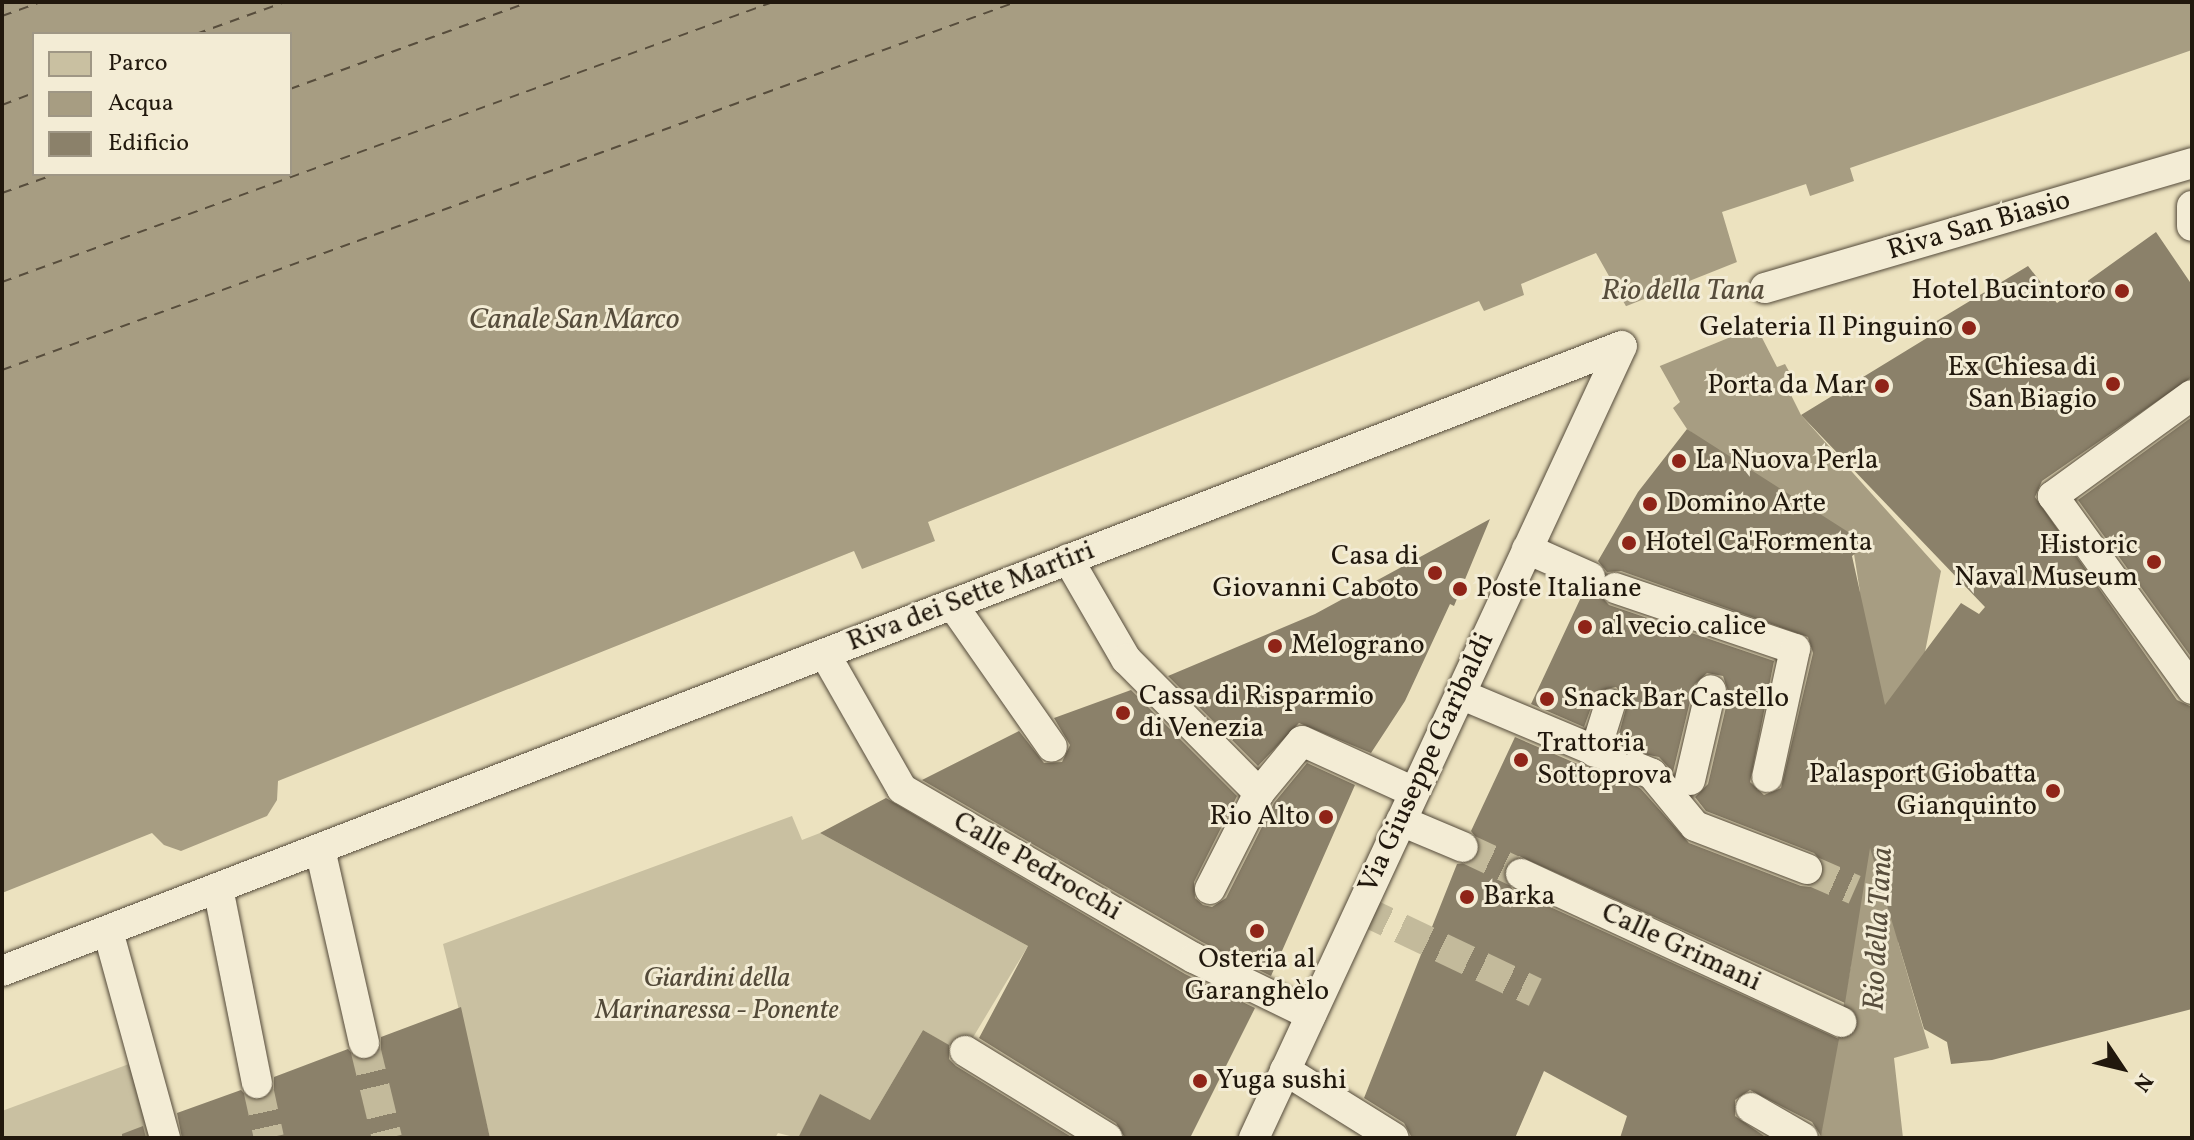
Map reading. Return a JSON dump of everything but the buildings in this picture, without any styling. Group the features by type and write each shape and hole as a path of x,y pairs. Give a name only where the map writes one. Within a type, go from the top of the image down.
{"street":[{"name":"Riva San Biasio","path":"1765,288 2192,163"},
{"path":"2192,206 2192,226"},
{"name":"Via Giuseppe Garibaldi","path":"1254,1138 1622,346"},
{"name":"Riva dei Sette Martiri","path":"2,971 1622,346"},
{"path":"2192,395 2053,496 2192,689"},
{"path":"1527,549 1602,583 1795,649 1767,777"},
{"path":"1068,559 1126,659 1259,793"},
{"path":"952,604 1052,747"},
{"name":"Calle Pedrocchi","path":"825,654 902,789 1194,958 1311,1015"},
{"path":"1690,780 1711,690"},
{"path":"1460,694 1652,774 1695,826 1807,869"},
{"path":"1610,704 1614,759"},
{"path":"1210,889 1259,793 1302,741 1414,792"},
{"path":"1401,821 1463,847"},
{"path":"320,849 364,1043"},
{"name":"Calle Grimani","path":"1521,874 1842,1022"},
{"path":"218,888 257,1083"},
{"path":"108,931 165,1138"},
{"path":"965,1051 1107,1138"},
{"path":"1285,1070 1394,1138"},
{"path":"1763,1115 1803,1138"}],"green space":[{"name":"Giardini della Marinaressa - Ponente","path":"792,816 802,840 820,833 1028,946 963,1054 923,1030 870,1120 821,1095 798,1138 778,1133 775,1138 490,1138 443,944"},
{"path":"129,1064 151,1138 2,1138 2,1111"}],"water":[{"name":"Canale San Marco","path":"2,2 2192,2 2192,50 1850,168 1854,181 1810,196 1806,184 1722,212 1756,326 1777,367 1785,364 1798,388 1790,393 1801,415 1941,571 1925,652 1932,690 1911,914 1898,942 1929,1048 1894,1058 1903,1138 1820,1138 1851,964 1860,592 1854,554 1687,429 1673,408 1680,402 1596,253 1521,284 1524,295 1484,311 1479,301 928,522 935,541 862,569 854,551 278,781 277,800 267,816 181,851 164,845 152,833 2,893"}],"pier":[{"path":"1742,260 1760,325 1655,368 1619,309"}],"ferry route":[{"path":"2,16 41,2"},
{"path":"202,32 285,2"},
{"path":"292,88 529,2"},
{"path":"2,282 773,2"},
{"path":"2,370 1016,2"},
{"path":"2,105 32,94"},
{"path":"2,193 50,176"}],"tunnel":[{"path":"1463,847 1521,874"},
{"path":"1807,869 1855,890"},
{"path":"1360,909 1535,992"},
{"path":"364,1043 387,1138"},
{"path":"257,1083 269,1138"}],"place":[{"name":"Hotel Bucintoro","path":"2122,291"},
{"name":"Gelateria Il Pinguino","path":"1969,328"},
{"name":"Ex Chiesa di San Biagio","path":"2113,384"},
{"name":"Porta da Mar","path":"1882,386"},
{"name":"La Nuova Perla","path":"1679,461"},
{"name":"Domino Arte","path":"1650,504"},
{"name":"Hotel Ca'Formenta","path":"1629,543"},
{"name":"Historic Naval Museum","path":"2154,562"},
{"name":"Casa di Giovanni Caboto","path":"1435,573"},
{"name":"Poste Italiane","path":"1460,589"},
{"name":"al vecio calice","path":"1585,627"},
{"name":"Melograno","path":"1275,646"},
{"name":"Snack Bar Castello","path":"1547,699"},
{"name":"Cassa di Risparmio di Venezia","path":"1123,713"},
{"name":"Trattoria Sottoprova","path":"1521,760"},
{"name":"Palasport Giobatta Gianquinto","path":"2053,791"},
{"name":"Rio Alto","path":"1326,817"},
{"name":"Barka","path":"1467,897"},
{"name":"Osteria al Garanghèlo","path":"1257,931"},
{"name":"Yuga sushi","path":"1200,1081"}],"water label":[{"name":"Rio della Tana","path":"1683,291"},
{"name":"Rio della Tana","path":"1879,929"}]}
